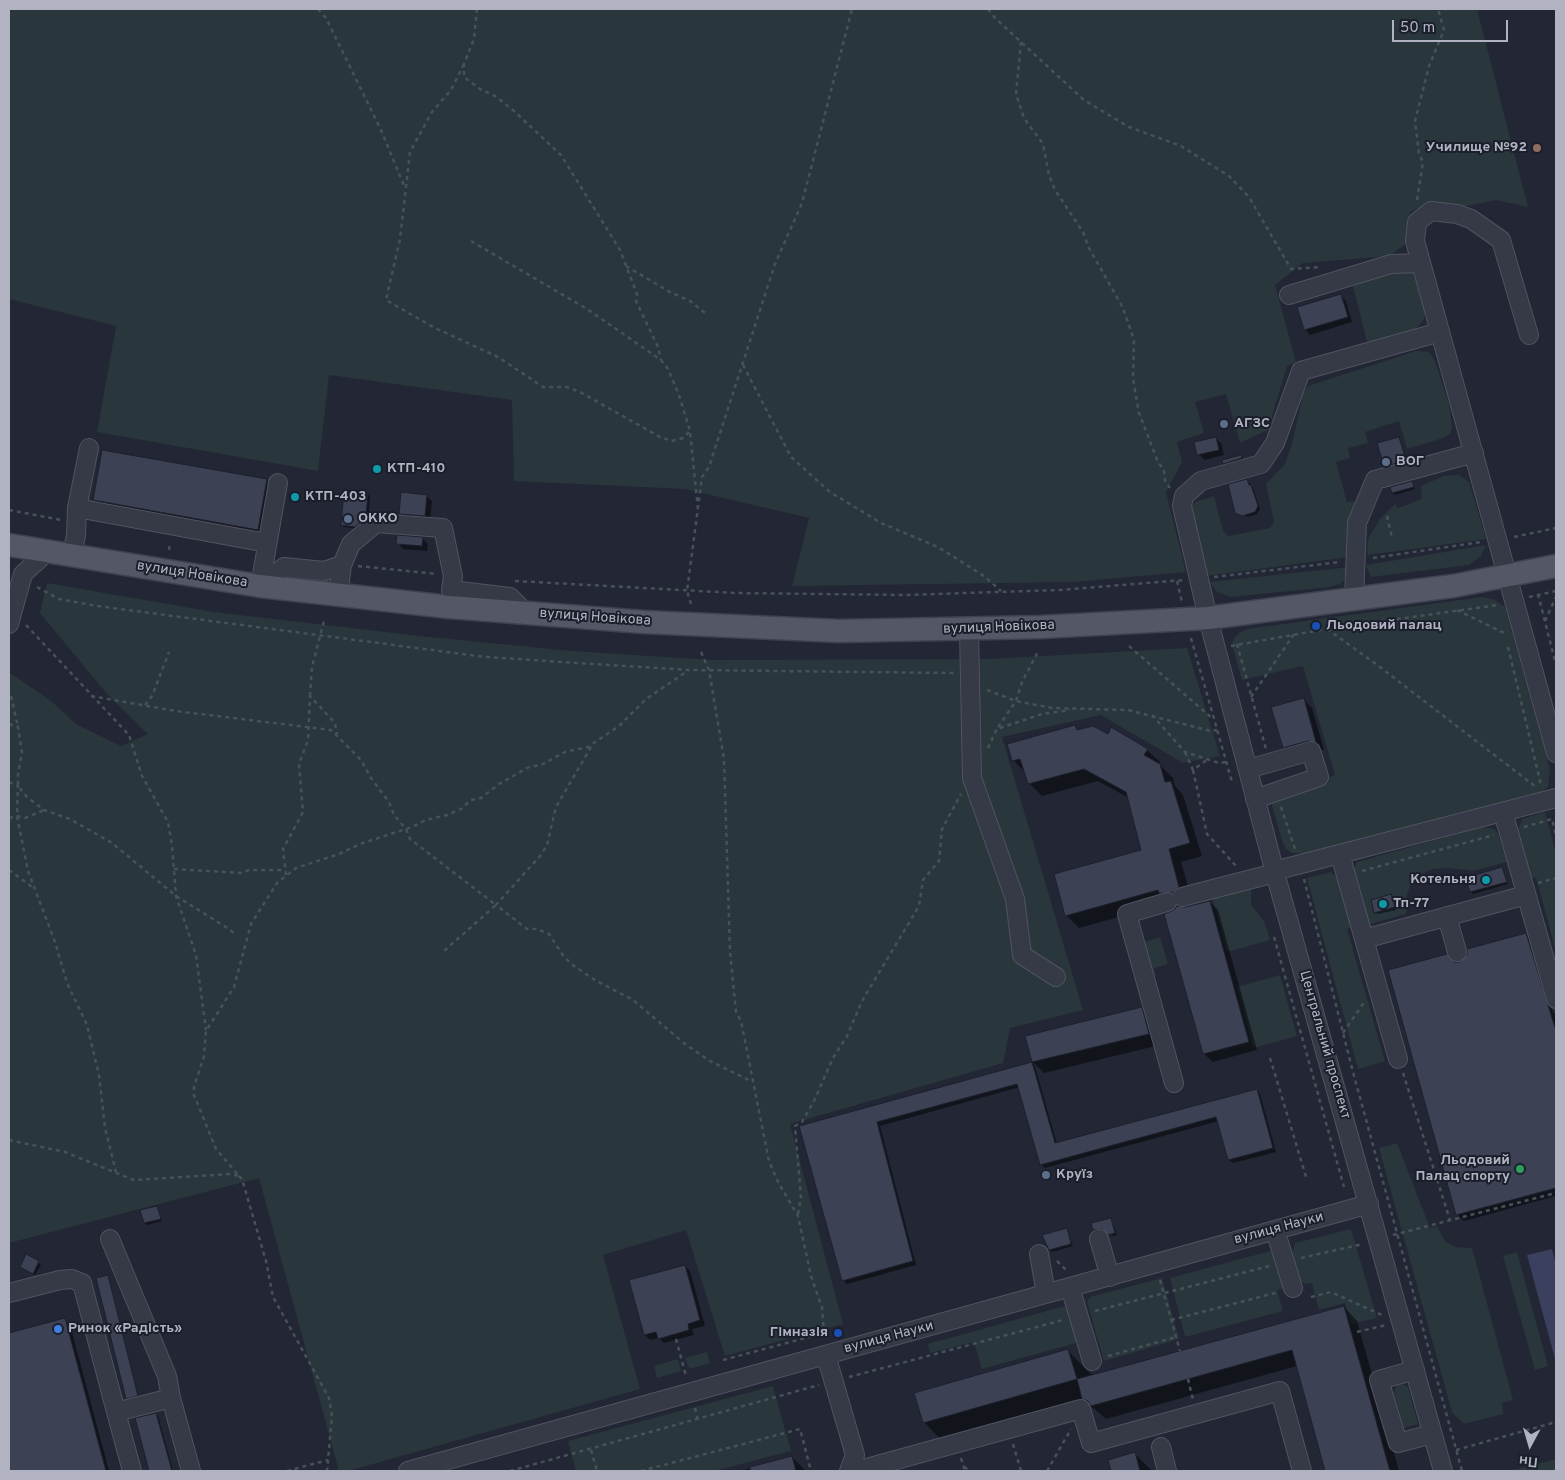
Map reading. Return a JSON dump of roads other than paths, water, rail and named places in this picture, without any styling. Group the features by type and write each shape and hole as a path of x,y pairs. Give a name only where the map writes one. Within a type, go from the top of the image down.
{"main road":[{"name":"вулиця Новікова","path":"9,545 260,586 338,595 451,591 527,614 839,631 969,630 1208,618"},
{"path":"1208,618 1453,586 1556,566"}],"street":[{"path":"1528,335 1501,240 1471,219 1457,214 1431,212 1417,222 1415,241 1556,750"},
{"path":"1289,296 1391,264 1421,263"},
{"name":"Центральний проспект","path":"1440,332 1301,371 1275,444 1261,464 1201,481 1184,496 1182,506 1208,618 1275,872 1443,1471"},
{"path":"72,556 89,448"},
{"path":"1354,599 1357,523 1375,480 1474,453"},
{"path":"260,586 278,483"},
{"path":"77,516 267,543"},
{"path":"338,595 342,565 351,544 376,523 443,528 451,591"},
{"path":"16,623 23,574 48,551"},
{"path":"260,586 284,566 324,571 342,565"},
{"path":"969,630 972,778 1015,900 1022,955 1056,977"},
{"path":"1248,769 1311,751 1319,778 1256,798"},
{"path":"1174,1083 1127,914 1300,864 1556,798"},
{"path":"1503,812 1556,998"},
{"path":"1340,854 1398,1060"},
{"path":"1364,939 1526,895"},
{"path":"1447,916 1457,952"},
{"name":"вулиця Науки","path":"408,1471 826,1348 1046,1294 1369,1204"},
{"path":"1275,1230 1293,1288"},
{"path":"110,1239 167,1376 171,1398 191,1471"},
{"path":"1100,1239 1110,1277"},
{"path":"1038,1255 1046,1294"},
{"path":"9,1293 60,1280 72,1279 82,1283 132,1471"},
{"path":"1076,1286 1078,1316 1092,1361"},
{"path":"826,1348 855,1456 849,1471"},
{"path":"1414,1370 1379,1380 1398,1443 1432,1434"},
{"path":"856,1471 1081,1409 1091,1443 1280,1390 1302,1471"},
{"path":"116,1412 171,1398"},
{"path":"1161,1447 1167,1471"}],"water":[{"path":"1552,1249 1556,1265 1555,1359 1527,1255"}],"place":[{"name":"Училище №92","path":"1537,148"},
{"name":"АГЗС","path":"1224,424"},
{"name":"ВОГ","path":"1386,462"},
{"name":"КТП-410","path":"377,469"},
{"name":"КТП-403","path":"295,497"},
{"name":"ОККО","path":"348,519"},
{"name":"Льодовий палац","path":"1316,626"},
{"name":"Котельня","path":"1486,880"},
{"name":"Тп-77","path":"1383,904"},
{"name":"Льодовий Палац спорту","path":"1520,1169"},
{"name":"Круїз","path":"1046,1175"},
{"name":"Ринок «Радість»","path":"58,1329"},
{"name":"Гімназія","path":"838,1333"}]}
